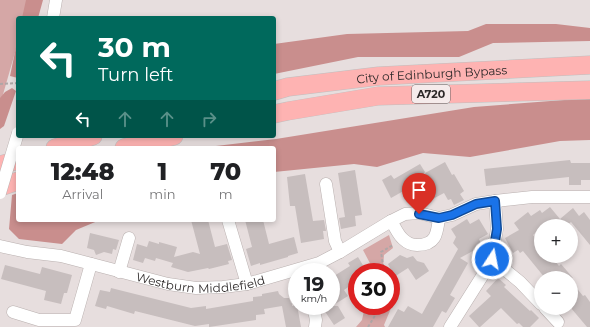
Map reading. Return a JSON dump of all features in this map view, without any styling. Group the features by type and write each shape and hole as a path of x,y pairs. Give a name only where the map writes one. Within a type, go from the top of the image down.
{"highway":[{"name":"City of Edinburgh Bypass","path":"276,91 379,76 590,65"},
{"name":"City of Edinburgh Bypass","path":"276,114 378,96 590,90"},
{"path":"60,146 86,138"},
{"path":"132,146 166,138"},
{"path":"0,165 16,161"},
{"path":"0,187 16,182"}],"street":[{"path":"52,16 56,0"},
{"path":"0,193 16,138"},
{"path":"326,184 335,241 340,252"},
{"name":"Westburn Middlefield","path":"319,263 405,214 419,214 439,218 452,215 476,204 495,201 532,197 590,197"},
{"path":"450,327 492,259 497,229 495,201"},
{"path":"391,221 403,239 412,245 424,245 432,241 438,231 439,218"},
{"path":"229,222 247,284"},
{"path":"119,272 129,238"},
{"name":"Westburn Middlefield","path":"0,246 27,252 61,256 168,284 196,288 247,284 288,274"},
{"path":"492,259 520,282 534,297"},
{"path":"13,312 39,320 75,320 91,264"},
{"path":"315,315 315,327"},
{"path":"552,315 558,322"}],"path":[{"path":"0,84 16,83"},
{"path":"383,263 381,252 403,239"},
{"path":"368,327 375,315"}],"shaded area":[{"path":"0,0 29,0 25,16 16,16 16,49 0,105"},
{"path":"26,0 43,0 39,16 22,16"},
{"path":"486,24 556,24 590,28 590,41 493,43 459,57 358,57 276,74 276,44 347,34 468,31"},
{"path":"16,48 16,78 10,76"},
{"path":"12,88 16,91 4,126 0,129 0,98 5,92"},
{"path":"590,98 590,140 560,141 470,157 423,153 377,167 354,164 276,172 276,146 216,146 276,139 474,107"},
{"path":"16,194 16,222 95,222 76,230 62,244 19,239 9,229 12,195"},
{"path":"389,235 393,248 384,255 383,263 370,263 363,250"},
{"path":"363,315 388,315 384,325 385,327 356,327 362,320"}],"building":[{"path":"570,160 571,163 590,163 590,180 581,180 581,185 569,185 569,177 486,186 484,169"},
{"path":"445,162 452,175 454,174 464,191 460,194 464,200 454,205 451,199 448,200 444,193 429,201 434,189 425,173"},
{"path":"420,164 425,172 414,188 407,189 391,198 382,180 391,175 394,179"},
{"path":"355,170 362,215 355,216 356,226 341,229 339,218 345,217 338,173"},
{"path":"305,174 313,221 324,220 326,231 323,231 324,239 301,243 295,206 290,206 287,177"},
{"path":"550,207 560,219 534,219 534,263 557,263 559,266 561,264 567,271 539,271 523,251 520,253 518,250 513,253 505,238 519,230 514,223 528,212 531,216 540,210 542,213"},
{"path":"573,208 579,216 584,212 590,220 590,245 578,230 578,219 560,219"},
{"path":"467,219 470,224 479,219 488,234 479,239 482,246 460,258 468,263 450,295 455,298 446,313 442,311 433,327 388,327 395,315 400,315 400,310 404,312 408,306 422,314 458,249 453,243 456,237 451,229"},
{"path":"192,222 209,222 215,247 227,244 232,260 228,261 229,264 188,272 171,267 173,263 156,258 155,261 145,258 143,263 133,260 137,244 147,247 149,241 177,247 174,257 193,252 200,254"},
{"path":"246,222 264,222 269,244 294,237 298,253 260,265 260,263 251,266 246,249 252,247"},
{"path":"90,233 119,240 116,250 113,249 112,254 104,252 96,255 94,250 87,248"},
{"path":"400,255 407,258 413,256 417,261 424,263 429,271 416,280 408,268 400,273 400,263 389,263"},
{"path":"358,257 362,263 348,263"},
{"path":"5,265 40,274 42,267 72,275 67,293 64,293 61,304 44,300 46,291 1,279"},
{"path":"348,267 348,287 344,290 348,296 340,301 340,272"},
{"path":"498,278 506,285 504,287 539,318 530,327 523,327 519,323 517,324 501,308 479,327 469,316 491,296 486,291"},
{"path":"111,288 191,308 206,306 206,309 253,301 253,297 278,291 284,298 288,298 288,315 299,315 301,327 286,327 282,306 264,309 265,314 256,315 256,320 209,327 209,324 195,326 135,311 134,314 107,306 106,309 95,306 100,290 110,292"},
{"path":"578,290 583,296 585,295 590,302 590,327 587,327 577,315"},
{"path":"340,309 345,318 334,325 327,315 340,315"}],"route":[{"path":"419,214 439,218 452,215 476,204 495,201 497,229 492,259"}]}
